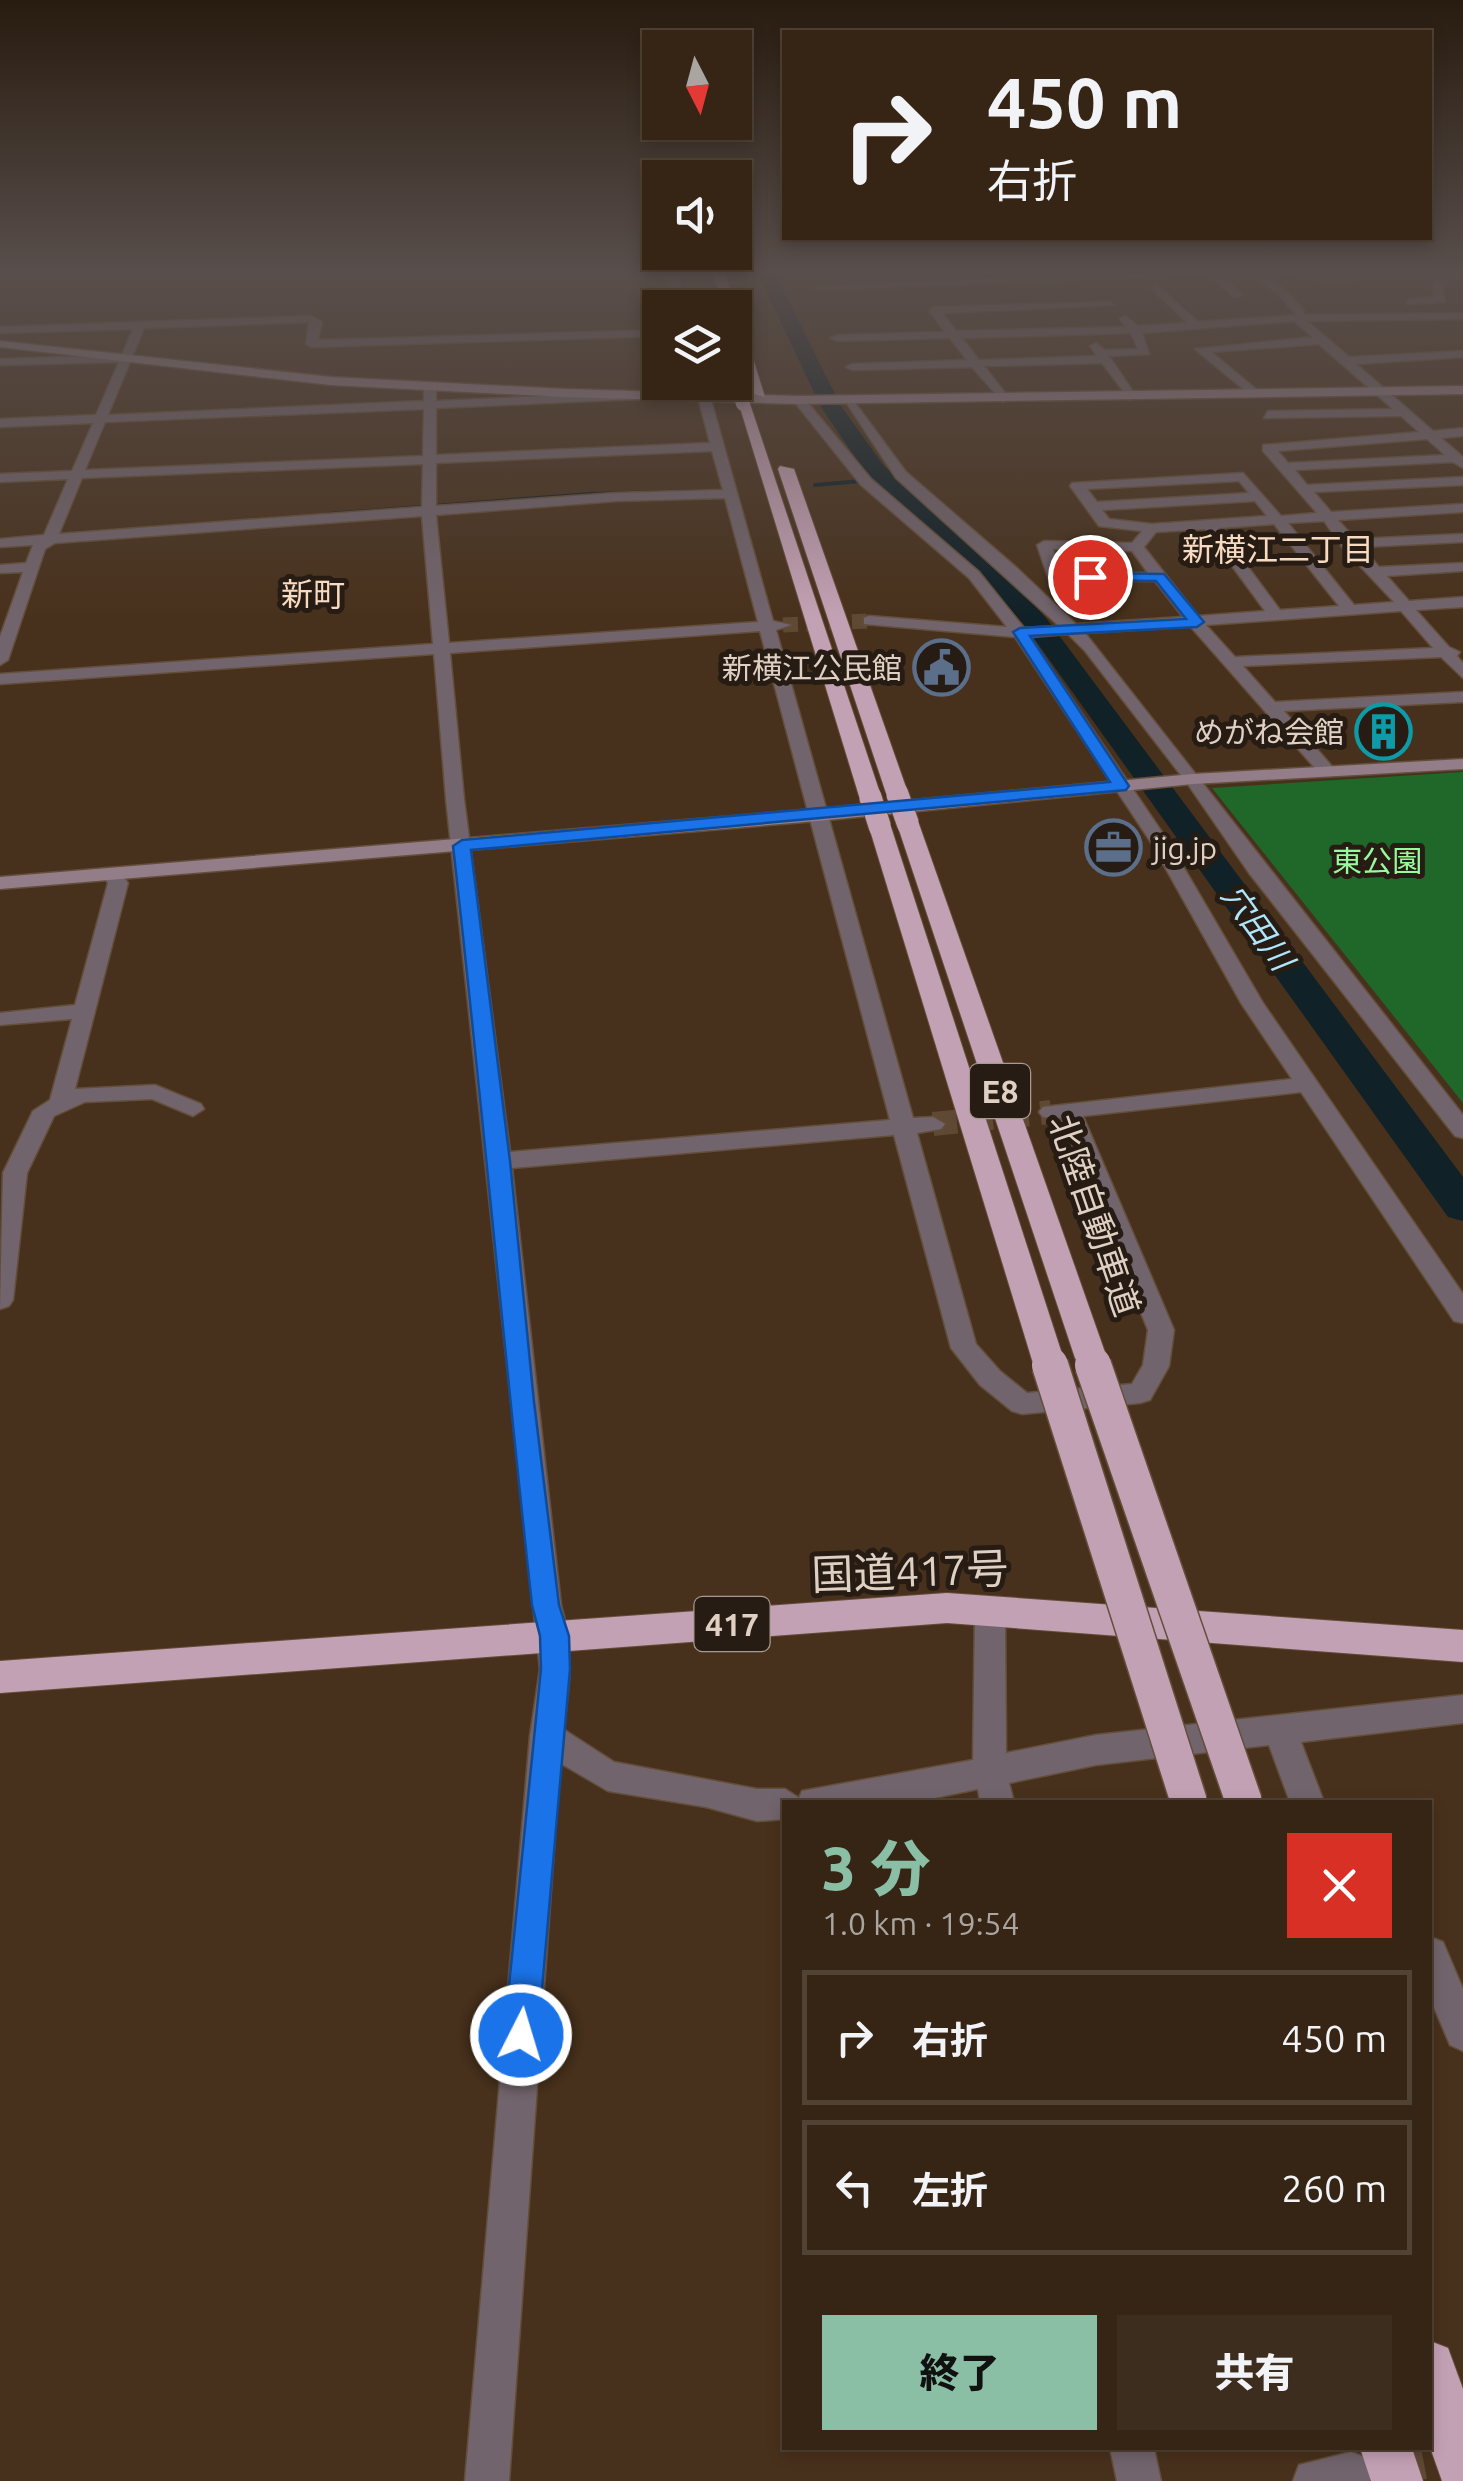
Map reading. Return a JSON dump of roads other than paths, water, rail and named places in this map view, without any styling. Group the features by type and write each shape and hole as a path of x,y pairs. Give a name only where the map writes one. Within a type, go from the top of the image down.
{"highway":[{"name":"北陸自動車道","path":"750,400 908,824 1243,1800"},
{"name":"北陸自動車道","path":"750,400 870,796 1188,1800"},
{"name":"国道417号","path":"0,1676 947,1608 1463,1646"},
{"path":"1432,2372 1463,2468"}],"main road":[{"path":"410,386 642,395"},
{"path":"752,395 805,400 1463,390"},
{"path":"0,883 462,846 1193,779 1463,764"}],"street":[{"path":"0,660 39,546 49,541 115,386"},
{"path":"993,386 1003,398"},
{"path":"1123,386 1130,396"},
{"path":"1240,386 1302,444"},
{"path":"1374,386 1460,461"},
{"path":"430,387 428,513 500,1161 522,1402 556,1669 546,1736 503,2240 488,2481"},
{"path":"0,423 642,396"},
{"path":"843,399 901,475 1012,571 1091,648 1193,779 1256,870 1463,1131"},
{"path":"705,400 775,626 817,815 964,1348 990,1378 1022,1404 1140,1393 1156,1366 1161,1330 1060,1111 1307,1084"},
{"path":"805,400 866,482 974,575 1024,632 1161,844 1252,1003 1463,1314"},
{"path":"1268,414 1400,412"},
{"path":"1463,432 1268,448 1347,544 1463,672"},
{"path":"0,478 718,448"},
{"path":"1285,467 1460,461"},
{"path":"1350,609 1278,520 1258,497 1243,477 1077,486 1104,523 1152,528 1208,523 1278,520 1463,508"},
{"path":"1302,489 1463,481"},
{"path":"0,543 616,498 732,494"},
{"path":"1093,506 1258,497"},
{"path":"1208,523 1276,616"},
{"path":"1136,547 1152,528"},
{"path":"1347,544 1463,538"},
{"path":"1160,577 1054,577 1043,543 1136,547 1327,771"},
{"path":"0,569 31,567"},
{"path":"1372,572 1463,567"},
{"path":"869,620 1024,632 1463,602"},
{"path":"0,679 775,626"},
{"path":"1232,662 1463,651"},
{"path":"1272,708 1463,697"},
{"path":"60,1104 118,883 112,874"},
{"path":"0,1019 84,1011"},
{"path":"0,1300 15,1172 46,1111 80,1095 155,1092 192,1109"},
{"path":"500,1161 932,1124"},
{"path":"990,1611 993,1786"},
{"path":"858,1800 993,1786 1096,1750 1463,1709"},
{"path":"1279,1727 1306,1800"},
{"path":"546,1736 608,1776 706,1792 757,1805 782,1804"},
{"path":"1432,1960 1463,2032"},
{"path":"1132,2450 1139,2481"}],"waterway":[{"name":"穴田川","path":"821,386 876,471 992,572 1037,624 1463,1207"},
{"path":"815,485 885,479"},
{"path":"329,514 591,494 704,491"}],"tunnel":[{"path":"783,625 869,621"},
{"path":"933,1124 1051,1112"},
{"path":"1385,2467 1463,2452"}],"place":[{"name":"新横江公民館","path":"941,668"},
{"name":"めがね会館","path":"1383,732"},
{"name":"jig.jp","path":"1114,848"}],"district":[{"name":"新横江二丁目","path":"1278,549"},
{"name":"新町","path":"313,594"}],"park label":[{"name":"東公園","path":"1377,861"}]}
